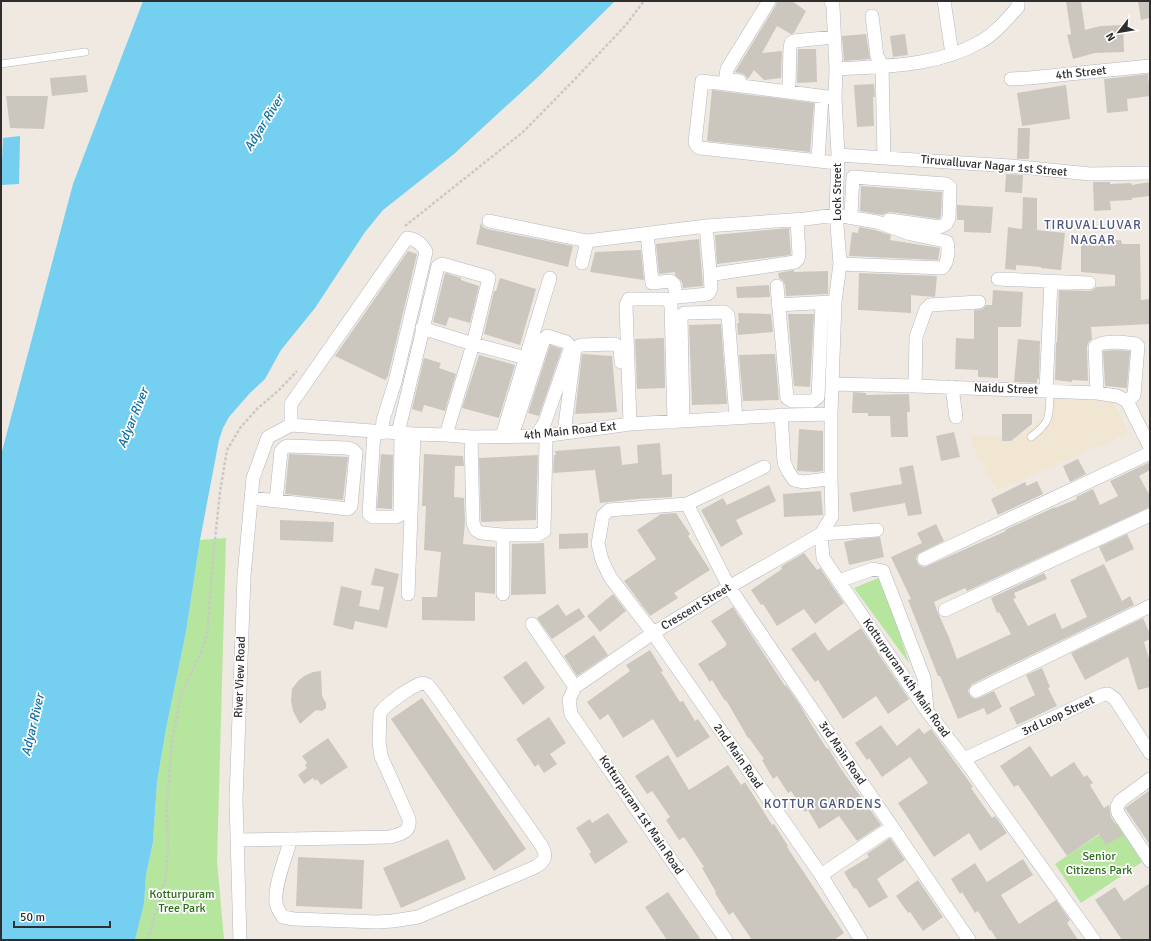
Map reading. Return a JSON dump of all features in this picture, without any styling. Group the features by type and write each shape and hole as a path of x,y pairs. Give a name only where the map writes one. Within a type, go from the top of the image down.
{"street":[{"path":"769,1 727,69 726,76 730,80 824,88 831,94 818,160"},
{"name":"Lock Street","path":"831,1 833,6 836,69 831,94 837,162 836,214 840,264 829,302 832,384"},
{"path":"944,1 952,54"},
{"path":"836,69 915,64 952,54 981,42 1000,26 1018,7 1018,1"},
{"path":"872,16 876,56 882,66 884,158"},
{"path":"789,84 791,43 794,41 834,37"},
{"name":"4th Street","path":"1011,79 1150,66"},
{"name":"Tiruvalluvar Nagar 1st Street","path":"831,94 706,80 702,81 696,142 700,148 837,162 884,158 1012,166 1090,174 1150,173"},
{"path":"489,220 587,241 706,226 797,220 836,214 851,214 940,226 946,224 949,218 950,187 946,184 852,177 837,162"},
{"path":"851,214 852,177"},
{"path":"836,214 877,222 911,234 944,241 947,242 948,246 946,263 942,268 840,264"},
{"path":"710,271 714,274 795,262 799,255 797,220"},
{"path":"647,233 652,283 670,281 674,284 678,298 708,294 711,289 706,226"},
{"path":"288,426 291,404 407,238 414,239 423,246 426,252 395,382 378,432 369,514 372,517 396,517 400,515 404,434 422,328 439,264 488,277 490,279 473,344 446,435"},
{"path":"582,263 587,241"},
{"path":"507,436 526,358 550,278"},
{"path":"998,279 1090,283"},
{"path":"1048,391 1051,281"},
{"path":"777,286 778,305 787,398 792,401 813,401 818,397 829,302 778,305"},
{"path":"626,425 626,305 629,299 667,299 671,305 679,421"},
{"path":"915,386 916,337 926,310 930,305 979,302"},
{"path":"679,421 681,317 684,313 724,312 728,315 736,418"},
{"path":"422,328 473,344 526,358"},
{"path":"471,437 473,523 476,530 503,535 537,535 544,531 546,442 540,436 570,346 566,342 547,336 544,339 507,436"},
{"path":"1097,393 1095,347 1103,343 1136,344 1138,346 1134,395 1127,401 1148,441"},
{"path":"564,433 575,348 581,345 615,344 619,346 626,425"},
{"path":"821,534 832,516 830,414 832,384"},
{"name":"Naidu Street","path":"832,384 1097,393 1117,396 1127,401"},
{"path":"952,387 956,417"},
{"name":"4th Main Road Ext","path":"288,426 471,437 540,436 626,425 781,415 830,414"},
{"path":"781,415 784,462 788,472 794,480 803,482 827,479 831,480"},
{"name":"River View Road","path":"240,940 236,800 244,576 252,478 268,437 288,426"},
{"path":"404,434 408,594"},
{"path":"251,498 276,501 348,509 351,506 356,454 353,450 347,448 284,447 281,451 276,501"},
{"path":"924,559 1150,453"},
{"path":"687,504 764,467"},
{"name":"3rd Main Road","path":"687,504 729,586 969,940"},
{"name":"2nd Main Road","path":"687,504 609,510 603,516 598,544 602,560 610,577 653,633 821,875 861,940"},
{"path":"945,610 1150,515"},
{"path":"821,534 877,530"},
{"name":"Kotturpuram 4th Main Road","path":"821,534 823,558 927,711 964,759 1094,940"},
{"name":"Crescent Street","path":"575,687 653,633 729,586 821,534"},
{"path":"503,535 503,594"},
{"path":"839,581 873,569 883,571 924,678 927,711"},
{"path":"976,692 1150,606"},
{"path":"532,624 575,687"},
{"path":"237,840 390,837 404,833 410,824 408,815 383,762 379,750 380,713 382,709 393,701 415,686 423,683 428,685 435,694 535,835 543,847 545,857 544,861 533,868 418,917 377,922 294,919 283,917 277,907 276,902 278,883 291,839"},
{"name":"Kotturpuram 1st Main Road","path":"575,687 569,700 571,714 726,940"},
{"name":"3rd Loop Street","path":"964,759 1102,695 1108,694 1115,699 1150,753"},
{"path":"1150,779 1120,801 1116,807 1118,813 1150,860"},
{"path":"821,875 892,827"}],"lane":[{"path":"1,64 85,52"},
{"path":"1031,437 1041,429 1049,418 1048,391"}],"shaded area":[{"path":"1046,399 1112,400 1129,433 998,490 977,456 970,436 1020,436 1045,417"}],"green space":[{"name":"Kotturpuram Tree Park","path":"226,538 217,861 224,940 135,940 144,904 146,875 153,842 157,782 166,729 186,632 200,540"},
{"path":"881,577 909,663 854,588"},
{"name":"Senior Citizens Park","path":"1117,823 1142,862 1081,903 1055,864"}],"water":[{"name":"Adyar River","path":"143,1 615,1 539,76 454,154 383,210 365,232 315,308 281,350 265,379 250,393 229,417 223,428 219,440 200,540 186,632 166,729 157,782 153,842 146,875 144,904 135,940 1,940 1,455 73,184"},
{"path":"20,136 19,184 1,185 3,138"}],"building":[{"path":"777,1 792,1 806,11 794,33 791,34 777,26 762,53 782,51 781,78 764,80 754,70 748,79 744,74 735,72"},
{"path":"1066,1 1081,1 1085,30 1100,26 1123,25 1124,52 1095,53 1073,59 1067,35 1071,34"},
{"path":"1138,1 1150,1 1150,18 1141,20"},
{"path":"866,34 870,59 844,61 842,36"},
{"path":"905,34 908,55 893,57 890,36"},
{"path":"798,49 816,49 817,82 797,83"},
{"path":"1148,74 1150,96 1127,99 1128,111 1107,113 1104,79"},
{"path":"86,75 88,92 52,96 50,78"},
{"path":"874,84 874,126 857,127 854,85"},
{"path":"1066,85 1070,119 1022,126 1017,93"},
{"path":"712,90 814,103 810,152 707,141"},
{"path":"6,96 48,96 44,129 10,128"},
{"path":"1018,128 1030,128 1029,159 1017,159"},
{"path":"1006,174 1023,175 1022,193 1005,192"},
{"path":"1093,182 1110,182 1110,184 1131,183 1132,185 1150,182 1150,196 1132,198 1132,200 1110,201 1111,210 1094,211"},
{"path":"861,186 942,192 941,216 939,219 890,212 882,215 860,211"},
{"path":"1023,197 1037,198 1037,230 1065,233 1061,270 1016,265 1016,270 1005,269 1008,227 1022,229"},
{"path":"957,205 993,207 991,233 964,232 964,220 957,220"},
{"path":"481,223 483,227 487,229 573,246 568,267 476,244"},
{"path":"859,227 891,235 890,240 940,248 938,260 849,256 852,232 858,233"},
{"path":"789,228 791,255 717,264 715,235"},
{"path":"1081,237 1097,237 1097,241 1121,240 1122,244 1140,244 1141,300 1150,299 1150,324 1091,327 1092,339 1088,343 1087,347 1088,381 1072,380 1072,382 1055,380 1059,290 1089,291 1096,287 1115,286 1115,275 1081,272"},
{"path":"699,239 703,286 683,288 682,282 675,275 675,272 659,274 656,244"},
{"path":"641,250 644,280 590,272 595,252"},
{"path":"408,251 417,254 388,376 385,380 335,356"},
{"path":"794,270 794,272 828,271 828,294 786,296 785,285 779,278 778,273"},
{"path":"445,273 479,286 470,323 449,317 446,326 433,322"},
{"path":"859,273 937,276 935,297 911,295 911,313 858,310"},
{"path":"500,278 536,289 520,345 484,334 494,291 496,291"},
{"path":"769,285 770,297 737,298 736,287"},
{"path":"993,290 1023,292 1021,327 998,327 998,378 978,377 978,370 955,369 956,338 974,339 974,310 983,309 986,305 992,305"},
{"path":"738,313 771,314 773,332 738,335"},
{"path":"788,314 814,314 810,387 794,386"},
{"path":"721,324 727,404 692,405 689,325"},
{"path":"664,338 665,388 637,389 635,339"},
{"path":"1018,339 1040,341 1039,379 1037,379 1037,383 1014,382"},
{"path":"550,345 562,349 539,416 528,413"},
{"path":"1103,351 1130,351 1127,388 1105,386"},
{"path":"582,354 612,356 617,412 575,414"},
{"path":"775,354 779,400 743,401 739,355"},
{"path":"479,355 515,365 499,418 462,408"},
{"path":"424,358 441,363 439,368 456,374 445,411 424,405 422,412 412,409"},
{"path":"853,392 866,393 866,395 909,394 910,412 907,412 908,437 891,437 890,416 868,416 868,413 852,413"},
{"path":"1002,414 1032,414 1032,424 1011,441 1002,441"},
{"path":"799,429 823,431 823,471 816,472 797,470"},
{"path":"954,432 960,457 941,461 936,436"},
{"path":"660,443 662,475 672,474 672,497 600,503 595,470 553,473 554,455 556,455 555,451 620,446 622,465 638,463 637,445"},
{"path":"289,454 348,457 343,500 285,494"},
{"path":"381,454 393,455 392,509 377,508"},
{"path":"424,454 463,456 464,466 455,466 454,497 464,498 465,522 463,544 495,547 495,594 475,592 475,621 422,620 422,597 437,597 441,552 424,550 426,506 422,506"},
{"path":"538,455 536,520 481,522 479,458"},
{"path":"1078,459 1086,474 1070,482 1063,466"},
{"path":"1150,462 1150,470 1139,476 1150,496 1150,507 967,591 965,588 934,602 957,659 1011,634 999,612 997,613 991,598 1044,573 1047,579 1014,593 1016,598 1013,599 1028,626 1055,613 1062,629 1087,617 1070,580 1104,564 1122,601 1130,596 1134,605 972,684 968,690 971,697 975,699 979,698 994,691 1002,707 987,715 984,708 958,719 940,676 938,676 908,600 911,599 891,557 922,543 917,533 936,524 944,541 918,554 916,558 917,562 923,567 1006,531 1005,530 1055,507 1077,499 1076,497 1093,489 1100,505 1118,496 1110,481"},
{"path":"913,465 922,514 908,516 905,503 853,512 850,493 902,484 899,468"},
{"path":"1037,481 1043,494 998,515 991,499 1025,482 1027,486"},
{"path":"769,485 776,501 736,520 743,534 721,547 701,510 723,498 727,505"},
{"path":"821,491 823,515 784,517 783,494"},
{"path":"676,513 690,534 688,536 710,570 674,593 678,598 650,616 624,581 656,559 637,530 661,514"},
{"path":"280,520 334,522 333,542 280,540"},
{"path":"588,533 588,548 559,549 559,534"},
{"path":"1127,534 1134,549 1106,562 1099,547"},
{"path":"880,537 884,557 849,565 844,542"},
{"path":"544,543 546,594 511,595 512,544"},
{"path":"804,553 817,570 820,568 844,603 815,624 804,609 777,626 763,604 761,605 751,590 782,569 781,567 785,564"},
{"path":"375,568 399,574 387,628 355,621 353,630 333,625 341,586 362,591 359,606 379,610 384,587 371,585"},
{"path":"613,594 626,611 600,632 587,616"},
{"path":"558,604 566,616 579,608 585,617 552,639 537,618"},
{"path":"733,607 785,686 786,685 800,705 827,749 828,748 881,825 857,841 839,816 819,829 808,810 805,812 791,791 788,793 777,776 773,779 762,760 764,759 748,738 726,700 725,701 712,680 710,682 698,664 726,646 725,645 727,644 711,621"},
{"path":"1143,618 1150,634 1150,639 1144,642 1150,662 1150,687 1138,690 1128,657 1085,680 1071,653"},
{"path":"861,628 909,699 888,714 876,696 843,719 818,680 815,682 791,649 815,632 828,651"},
{"path":"594,635 608,655 577,676 564,656"},
{"path":"650,650 663,671 661,672 680,702 683,701 695,721 698,719 710,737 677,758 653,719 623,738 608,714 600,720 587,702 630,671 626,665"},
{"path":"526,661 545,688 523,705 503,677"},
{"path":"1042,668 1050,687 1048,688 1057,706 1017,725 1009,708 1035,695 1026,675"},
{"path":"321,671 322,696 326,703 326,708 322,711 316,710 300,724 293,711 291,701 292,689 304,676 313,672"},
{"path":"422,698 526,849 494,871 391,719"},
{"path":"549,717 566,743 550,754 557,764 544,773 538,764 535,767 516,739"},
{"path":"881,725 897,746 919,728 924,734 931,729 973,787 971,788 992,818 995,816 1007,833 980,851 969,833 934,857 898,803 928,783 910,757 882,777 869,758 867,760 855,743"},
{"path":"328,738 348,767 321,785 317,779 315,781 313,778 304,784 298,775 307,768 305,765 307,763 302,756"},
{"path":"1030,746 1051,777 1074,762 1084,777 1087,775 1093,783 1090,785 1104,808 1109,805 1111,817 1123,835 1106,845 1099,834 1067,856 1018,785 1014,787 1000,766"},
{"path":"668,755 689,790 728,765 741,785 745,782 772,825 774,824 788,846 787,847 844,933 834,940 752,940 733,912 729,915 715,893 716,892 702,868 704,867 684,837 679,840 666,820 670,817 652,791 647,794 635,776"},
{"path":"1150,790 1150,845 1125,808"},
{"path":"608,813 628,842 595,864 589,854 591,852 576,828 590,819 592,823"},
{"path":"890,838 905,860 877,879 888,897 869,908 856,888 854,889 844,872 869,857 867,854"},
{"path":"448,839 466,879 401,908 383,868"},
{"path":"298,857 364,860 362,909 296,906"},
{"path":"1023,859 1033,875 1001,895 1019,924 1056,900 1070,920 1067,923 1078,940 997,940 978,911 975,913 962,892 960,894 951,879 975,863 987,882"},
{"path":"918,880 943,917 923,931 910,912 908,913 896,896"},
{"path":"1150,883 1150,940 1122,940 1095,900 1115,887 1124,901"},
{"path":"668,892 701,940 667,940 645,907"}],"district":[{"name":"TIRUVALLUVAR NAGAR","path":"1093,232"},
{"name":"KOTTUR GARDENS","path":"823,804"}]}
